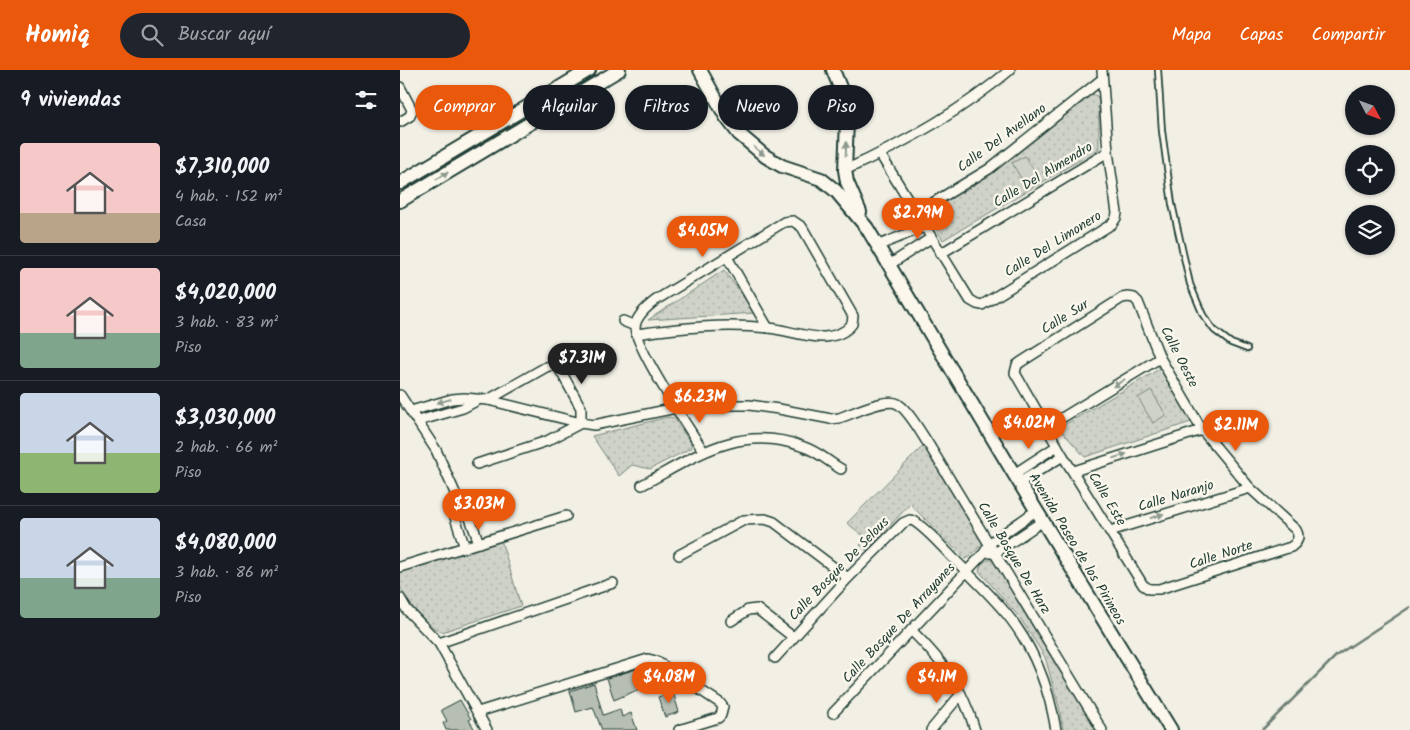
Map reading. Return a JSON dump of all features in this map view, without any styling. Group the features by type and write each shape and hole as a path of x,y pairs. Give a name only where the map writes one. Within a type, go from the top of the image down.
{"street":[{"path":"400,184 589,70"},
{"path":"400,200 619,70"},
{"path":"700,70 726,117 739,134 765,156 782,166 821,179 836,191 867,228"},
{"path":"833,70 845,100 847,121 845,170 847,182 867,228"},
{"path":"845,170 880,154 937,122 1010,70"},
{"name":"Calle Del Limonero","path":"940,254 970,300 982,305 1115,221 1117,213 1108,152 1101,80 1102,70"},
{"name":"Calle Del Avellano","path":"916,213 989,168 1101,80"},
{"path":"400,87 412,110 410,116 400,122"},
{"name":"Calle Del Almendro","path":"940,254 1108,152"},
{"path":"880,154 940,254"},
{"path":"784,222 797,223 806,235 853,316 854,322 846,330 826,337 768,328 716,326 636,330 643,313 656,300 784,222"},
{"path":"877,246 924,227"},
{"name":"Avenida Paseo de los Pirineos","path":"867,228 1171,730"},
{"path":"889,265 931,238"},
{"path":"727,258 768,328"},
{"name":"Calle Sur","path":"1015,369 1021,362 1122,298 1134,298"},
{"name":"Calle Oeste","path":"1134,298 1138,302 1160,358 1202,430 1250,488 1296,530 1298,540"},
{"path":"623,321 636,330 676,408 704,452"},
{"path":"1047,427 1160,358"},
{"path":"488,400 546,367 556,366 559,368 581,408 581,423"},
{"name":"Calle Este","path":"1015,369 1016,377 1063,456 1143,584 1149,589"},
{"path":"400,395 436,450 456,495 468,511 479,543"},
{"path":"410,410 452,399 464,398 488,400 581,423 594,424 609,423 676,408"},
{"path":"418,421 462,408 478,400"},
{"name":"Calle Bosque De Harz","path":"676,408 720,404 749,405 831,420 885,402 897,404 903,408 929,444 1102,730"},
{"path":"477,464 547,441 581,423"},
{"path":"1074,471 1202,430"},
{"path":"642,485 704,452 728,442 743,439 766,438 806,447 840,469"},
{"path":"1017,478 1057,446"},
{"path":"1017,478 1063,456"},
{"name":"Calle Naranjo","path":"1110,531 1250,488"},
{"path":"456,495 454,514 464,548"},
{"path":"984,553 995,553 1040,515"},
{"name":"Calle Bosque De Arrayanes","path":"833,713 984,553 990,543 1040,515"},
{"path":"400,567 566,516"},
{"path":"679,555 744,520 765,519 774,522 848,578"},
{"name":"Calle Bosque De Selous","path":"775,658 848,578 903,523 910,520 916,522 1006,613 1029,648 1048,697 1056,730"},
{"name":"Calle Norte","path":"1149,589 1159,589 1291,547 1298,540"},
{"path":"439,643 613,583"},
{"path":"400,598 407,610 439,643 487,730"},
{"path":"731,621 748,610 757,609 793,637"},
{"path":"911,630 945,667 961,694 975,730"},
{"path":"478,712 648,659 656,661 720,703 723,707 718,718 679,730"},
{"path":"930,730 961,694"}],"lane":[{"path":"1158,70 1162,131 1172,204 1190,284 1203,315 1214,330 1231,343 1247,350"}],"shaded area":[{"path":"1089,93 1097,96 1099,100 1099,149 943,240 926,214 926,209 1016,153"},
{"path":"1025,156 1039,179 1026,187 1012,163"},
{"path":"724,270 755,313 648,320"},
{"path":"1163,367 1197,420 1085,457 1059,428"},
{"path":"1151,390 1166,415 1153,423 1138,398"},
{"path":"668,417 674,418 691,443 691,448 650,469 632,465 619,476 592,436"},
{"path":"925,444 984,542 970,557 965,559 910,504 867,551 860,545 866,538 847,523"},
{"path":"501,540 521,606 442,632 424,619 411,605 402,591 400,573"},
{"path":"987,560 992,560 997,565 1096,730 1063,730 1059,707 1045,657 1020,618 979,571 981,564"}],"building":[{"path":"640,668 647,686 614,700 607,678"},
{"path":"594,683 603,715 620,709 622,717 631,713 637,730 602,730 593,707 576,712 570,691"},
{"path":"673,692 679,712 665,717 658,697"},
{"path":"460,700 475,730 446,730 443,723 447,721 441,710"}],"waterway":[{"path":"1262,730 1337,655 1410,607"}]}
